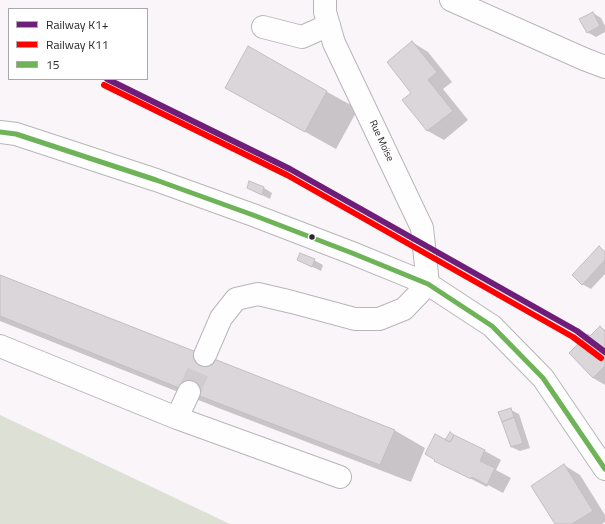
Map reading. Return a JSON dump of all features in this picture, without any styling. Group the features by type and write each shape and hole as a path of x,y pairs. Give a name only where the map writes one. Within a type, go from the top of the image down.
{"street":[{"name":"Rue Moïse","path":"325,0 325,12 334,43 422,228 428,284"},
{"path":"451,0 605,67"},
{"path":"263,27 302,37 329,25"},
{"path":"0,132 16,134 156,180 253,215 428,284 492,326 543,378 605,469"},
{"path":"205,355 221,318 236,299 258,294 355,319 379,319 404,308 428,284"},
{"path":"0,346 177,418 340,477"},
{"path":"177,418 189,392"}],"shaded area":[{"path":"0,415 230,524 0,524"}],"building":[{"path":"593,12 600,26 587,33 579,19"},
{"path":"412,41 437,72 428,80 453,111 427,131 402,100 411,93 387,62"},
{"path":"248,46 327,91 305,132 225,88"},
{"path":"249,181 264,187 262,195 247,188"},
{"path":"599,246 605,252 605,260 582,285 572,275"},
{"path":"300,253 315,259 312,267 297,260"},
{"path":"0,275 395,430 380,465 189,392 0,316"},
{"path":"600,326 605,331 605,366 593,378 569,353 588,334 590,336"},
{"path":"511,408 514,417 502,422 498,412"},
{"path":"514,417 523,443 511,447 502,422"},
{"path":"450,432 454,435 450,442 445,440"},
{"path":"435,434 450,442 454,435 485,450 480,461 495,468 487,485 434,461 435,460 425,454"},
{"path":"564,464 593,511 572,524 555,524 531,486"}],"tunnel":[{"path":"189,392 205,355"}],"rail line":[{"name":"K1+","path":"109,80 290,169 577,331 605,352"},
{"name":"K11","path":"104,85 287,175 573,337 601,358"}],"transit line":[{"name":"15","path":"0,132 16,134 156,180 253,215 428,284 492,326 543,378 605,469"}]}
